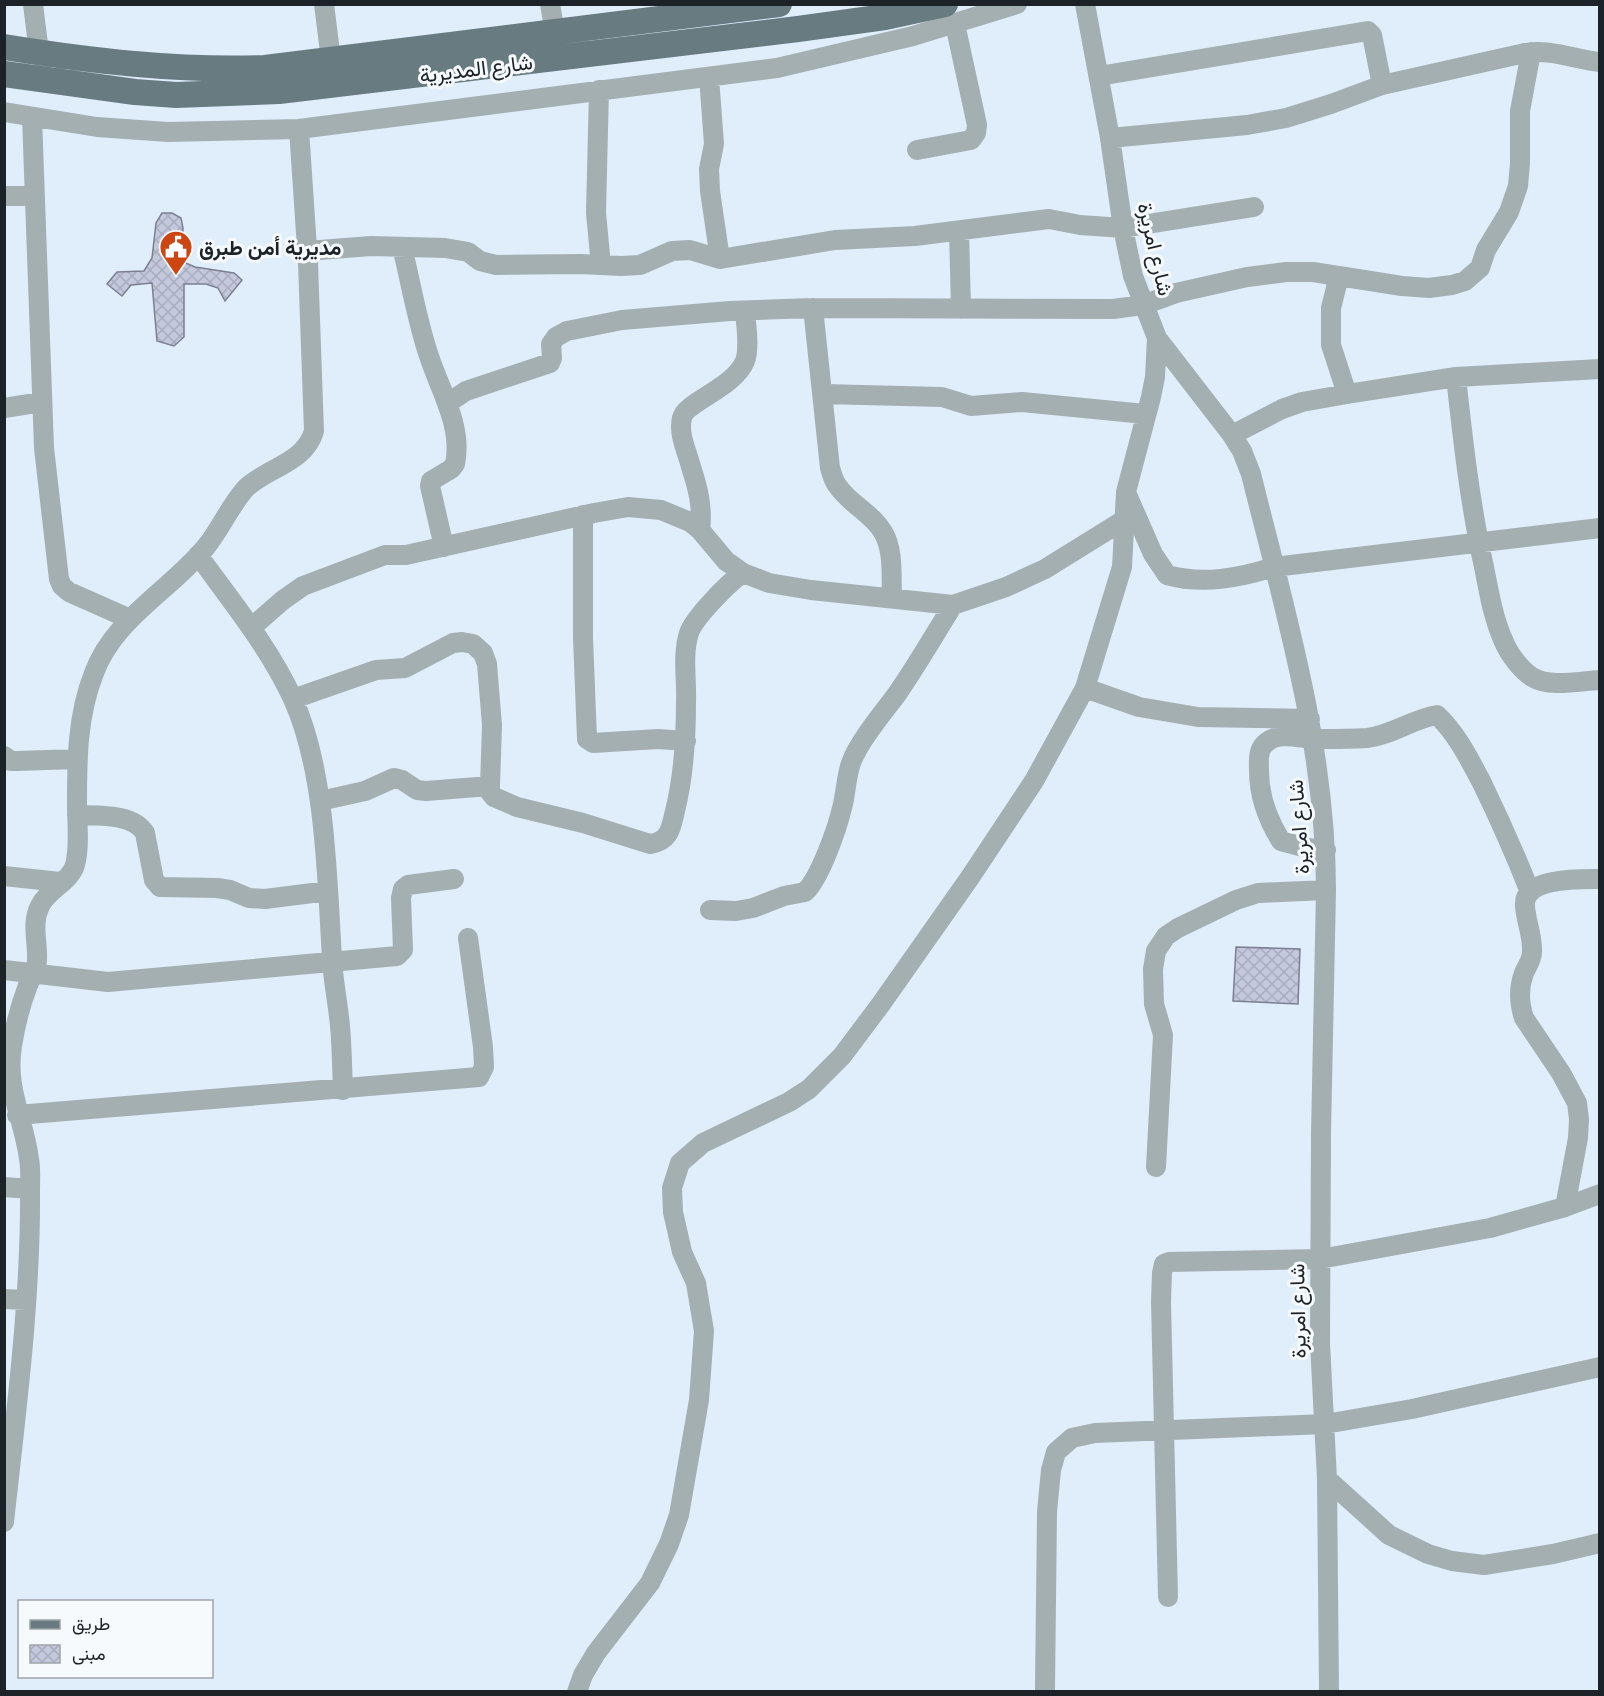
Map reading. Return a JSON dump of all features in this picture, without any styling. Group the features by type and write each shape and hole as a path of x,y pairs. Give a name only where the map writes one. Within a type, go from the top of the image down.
{"main road":[{"name":"شارع المديرية","path":"4,74 135,92 176,95 279,92 337,85 779,4"},
{"name":"شارع المديرية","path":"4,47 39,53 190,69 265,68 555,33 674,22 809,28 885,17 950,14"}],"street":[{"path":"33,4 39,53"},
{"path":"324,4 331,60"},
{"path":"550,4 555,33"},
{"path":"4,112 97,127 168,132 299,129 777,68 913,36 950,14 1017,4"},
{"name":"شارع امريرة","path":"1085,4 1133,276 1158,338 1232,435 1242,451 1251,474 1310,719 1320,786 1326,850 1320,1344 1327,1479 1329,1692"},
{"path":"917,150 971,140 976,133 977,125 950,14"},
{"path":"1099,76 1368,31 1372,35 1382,85"},
{"path":"1110,138 1247,125 1276,120 1331,104 1382,85 1531,52 1558,53 1577,60 1599,62"},
{"path":"448,403 466,392 550,363 551,344 556,337 567,331 622,320 813,308 1113,309 1143,305 1176,293 1247,277 1286,272 1312,272 1429,288 1465,281 1480,268 1486,250 1509,212 1518,186 1520,111 1531,52"},
{"path":"709,78 714,144 709,169 710,191 720,259"},
{"path":"599,90 596,213 601,265"},
{"path":"32,117 44,448 61,584 69,592 130,619"},
{"path":"4,1522 9,1427 25,1300 30,1231 30,1161 13,1095 12,1048 26,990 37,960 35,933 39,907 74,869 77,759 80,732 93,676 102,654 114,636 130,619 168,587 198,555 218,532 246,489 303,451 312,438 314,431 307,251 299,129"},
{"path":"4,196 35,196"},
{"path":"307,251 371,246 445,248 468,252 480,261 496,265 640,265 672,251 690,250 720,259 835,240 959,231 1048,219 1080,225 1123,228 1254,207"},
{"path":"959,231 961,309"},
{"path":"402,247 429,355 448,403 455,436 455,464 431,481 430,486 444,547"},
{"path":"1339,276 1331,308 1331,345 1347,393"},
{"path":"813,308 830,468 836,485 874,520 884,533 889,551 892,597"},
{"path":"700,530 699,496 683,442 681,418 689,406 712,394 736,376 741,369 746,358 745,311"},
{"path":"577,1692 583,1675 596,1653 650,1583 669,1544 679,1515 699,1400 704,1331 696,1283 682,1252 673,1212 672,1188 680,1163 703,1143 789,1102 809,1089 842,1056 887,995 1034,781 1085,688 1122,567 1126,492 1155,377 1158,338"},
{"path":"1232,435 1282,409 1302,402 1347,393 1456,377 1599,369"},
{"path":"1456,377 1467,478 1478,541 1497,625 1504,644 1532,678 1550,683 1599,680"},
{"path":"823,394 942,397 971,406 1022,402 1145,414"},
{"path":"4,408 42,402"},
{"path":"1126,492 1153,554 1167,575 1186,580 1219,580 1253,574 1274,567 1599,528"},
{"path":"251,628 303,586 384,555 406,555 628,507 661,510 680,516 700,530 726,561 743,573 769,583 953,605 1006,587 1045,569 1124,520"},
{"path":"583,515 586,740 593,743 657,739 686,741"},
{"path":"198,555 260,639 293,699 302,723 320,801 332,962 340,1026 343,1090"},
{"path":"293,699 376,670 405,668 453,643 473,644 483,653 487,664 492,725 490,792 494,797 517,807 583,823 650,844 660,843 671,826 685,764 686,659 689,632 723,590 743,573"},
{"path":"710,910 736,911 753,908 775,899 805,892 808,889 819,872 842,811 851,762 953,605"},
{"path":"1085,688 1139,707 1198,717 1310,719"},
{"path":"1326,850 1306,848 1281,841 1269,822 1259,778 1259,752 1265,742 1275,737 1296,736 1313,739 1370,737 1400,730 1420,717 1437,716 1452,729 1472,765 1504,827 1530,892"},
{"path":"4,756 11,761 77,759"},
{"path":"320,801 370,790 394,778 402,780 417,790 426,791 490,786"},
{"path":"77,815 128,820 142,829 145,833 154,880 160,887 217,888 230,890 249,898 265,899 328,891"},
{"path":"4,876 60,882"},
{"path":"4,970 108,982 400,955 403,950 401,898 403,889 408,885 454,879"},
{"path":"1565,1207 1575,1162 1579,1119 1574,1097 1524,1018 1520,1006 1520,987 1533,952 1524,904 1530,892 1542,884 1574,879 1599,879"},
{"path":"1156,1167 1163,1035 1154,1004 1153,969 1156,951 1166,936 1178,928 1236,900 1258,893 1326,890"},
{"path":"17,1115 475,1079 482,1075 484,1067 468,938"},
{"path":"4,1187 30,1189"},
{"path":"1168,1597 1161,1302 1164,1264 1169,1262 1320,1259 1490,1228 1565,1207 1599,1194"},
{"path":"4,1299 25,1300"},
{"path":"1045,1690 1047,1512 1051,1470 1056,1452 1072,1438 1095,1433 1325,1424 1412,1409 1599,1367"},
{"path":"1327,1479 1389,1535 1428,1554 1452,1562 1484,1564 1553,1554 1599,1543"}],"building":[{"name":"مديرية أمن طبرق","path":"162,213 172,213 181,218 183,228 181,261 195,267 234,273 242,280 225,301 218,288 206,284 184,284 184,337 174,346 157,341 152,283 131,285 122,296 107,284 117,272 144,271 152,258 156,223"},
{"path":"1236,947 1300,949 1298,1004 1233,1001"}],"place":[{"name":"مديرية أمن طبرق","path":"176,276"}]}
